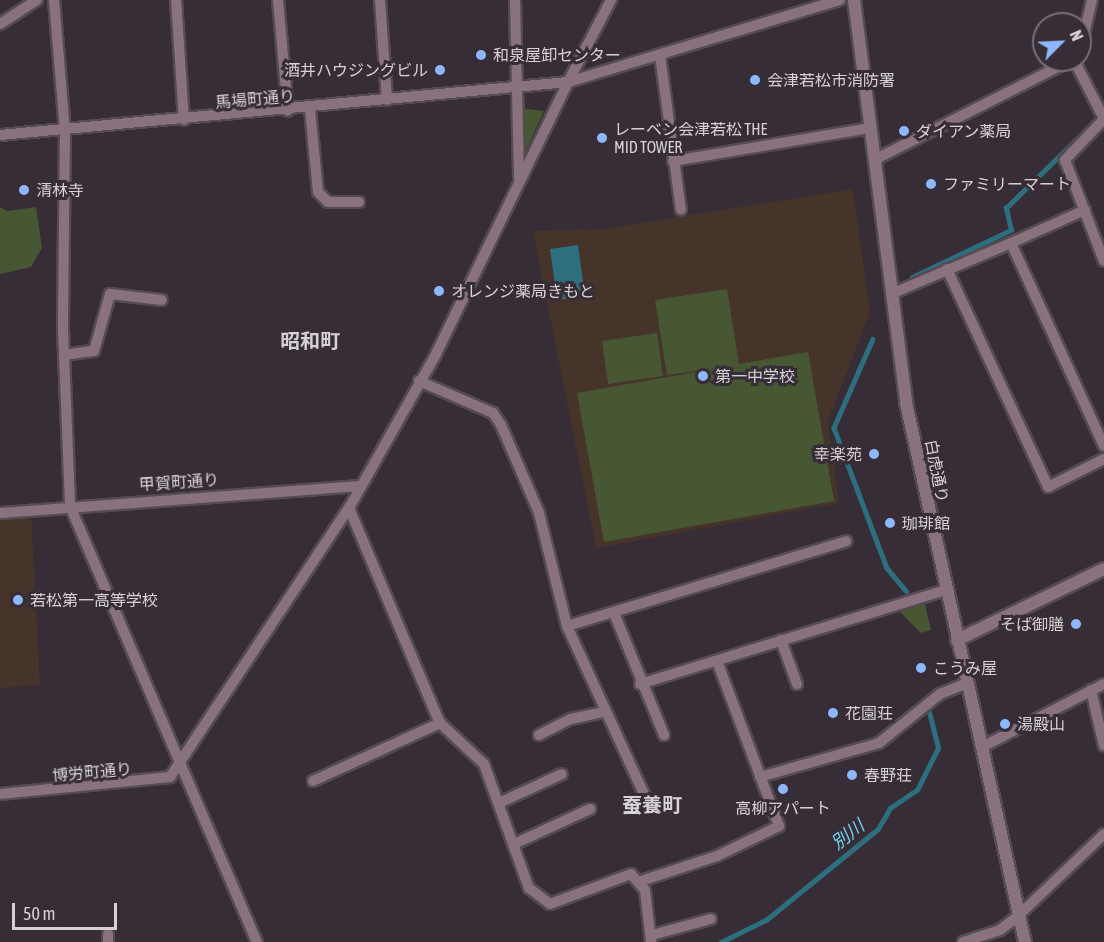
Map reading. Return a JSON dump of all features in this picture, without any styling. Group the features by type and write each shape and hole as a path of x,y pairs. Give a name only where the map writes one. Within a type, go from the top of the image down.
{"street":[{"path":"0,24 37,0"},
{"path":"54,0 65,130 64,355 70,506 178,765 257,942"},
{"path":"176,0 184,120"},
{"path":"278,0 288,111"},
{"path":"380,0 387,100"},
{"path":"515,0 513,91 519,181"},
{"path":"178,765 349,508 419,381 611,0"},
{"name":"馬場町通り","path":"0,135 288,111 387,100 513,91 568,82 840,0"},
{"name":"白虎通り","path":"854,0 908,414 1025,942"},
{"path":"660,55 681,210"},
{"path":"874,160 1049,72"},
{"path":"1079,72 1104,119 1065,160 1104,261"},
{"path":"310,109 318,192 328,202 359,202"},
{"path":"674,161 870,128"},
{"path":"891,294 1085,210"},
{"path":"1011,243 1104,446"},
{"path":"947,269 1048,487 1104,459"},
{"path":"64,355 94,351 110,294 162,300"},
{"path":"419,381 494,413 501,425 539,513 567,626 645,796"},
{"name":"甲賀町通り","path":"0,513 361,486"},
{"path":"349,508 440,723 484,764 529,888 550,904 631,874 641,881 652,938 711,919"},
{"path":"567,626 846,542"},
{"path":"957,640 1104,569"},
{"path":"640,684 946,590"},
{"path":"614,613 640,684 664,735"},
{"path":"781,640 797,684"},
{"path":"641,881 717,856 779,826 717,661"},
{"path":"760,777 879,743 940,694 967,683"},
{"path":"982,747 1104,684"},
{"path":"1092,690 1104,746"},
{"path":"539,735 572,719 605,712"},
{"path":"313,781 440,723"},
{"name":"博労町通り","path":"0,794 163,781 178,765"},
{"path":"498,803 562,774"},
{"path":"514,844 590,809"},
{"path":"963,942 1000,930 1019,915 1104,834"}],"shaded area":[{"name":"第一中学校","path":"853,189 870,312 828,421 839,503 596,548 533,231 604,229"},
{"name":"若松第一高等学校","path":"31,512 40,685 0,688 0,515"}],"green space":[{"path":"520,108 544,111 523,157"},
{"path":"0,207 7,211 36,207 42,248 31,267 0,274"},
{"path":"727,289 739,364 808,352 834,501 604,542 577,393 724,367 667,375 655,300"},
{"path":"657,333 663,376 608,384 602,341"},
{"path":"925,604 931,630 921,633 899,611"}],"water":[{"path":"578,245 585,296 557,300 550,249"}],"waterway":[{"path":"912,277 1011,230 1006,208 1100,116"},
{"name":"別川","path":"873,339 834,428 887,568 906,591"},
{"name":"別川","path":"721,942 766,920 878,829 890,808 917,790 938,748 929,712"}],"place":[{"name":"和泉屋卸センター","path":"481,55"},
{"name":"酒井ハウジングビル","path":"440,70"},
{"name":"会津若松市消防署","path":"755,80"},
{"name":"ダイアン薬局","path":"904,131"},
{"name":"レーベン会津若松 THE MID TOWER","path":"602,138"},
{"name":"ファミリーマート","path":"931,184"},
{"name":"清林寺","path":"24,190"},
{"name":"オレンジ薬局きもと","path":"439,291"},
{"name":"第一中学校","path":"703,376"},
{"name":"幸楽苑","path":"874,454"},
{"name":"珈琲館","path":"890,523"},
{"name":"若松第一高等学校","path":"18,600"},
{"name":"そば御膳","path":"1076,624"},
{"name":"こうみ屋","path":"921,668"},
{"name":"花園荘","path":"833,713"},
{"name":"湯殿山","path":"1005,724"},
{"name":"春野荘","path":"852,775"},
{"name":"高柳アパート","path":"783,789"}],"district":[{"name":"昭和町","path":"310,340"},
{"name":"蚕養町","path":"652,804"}]}
